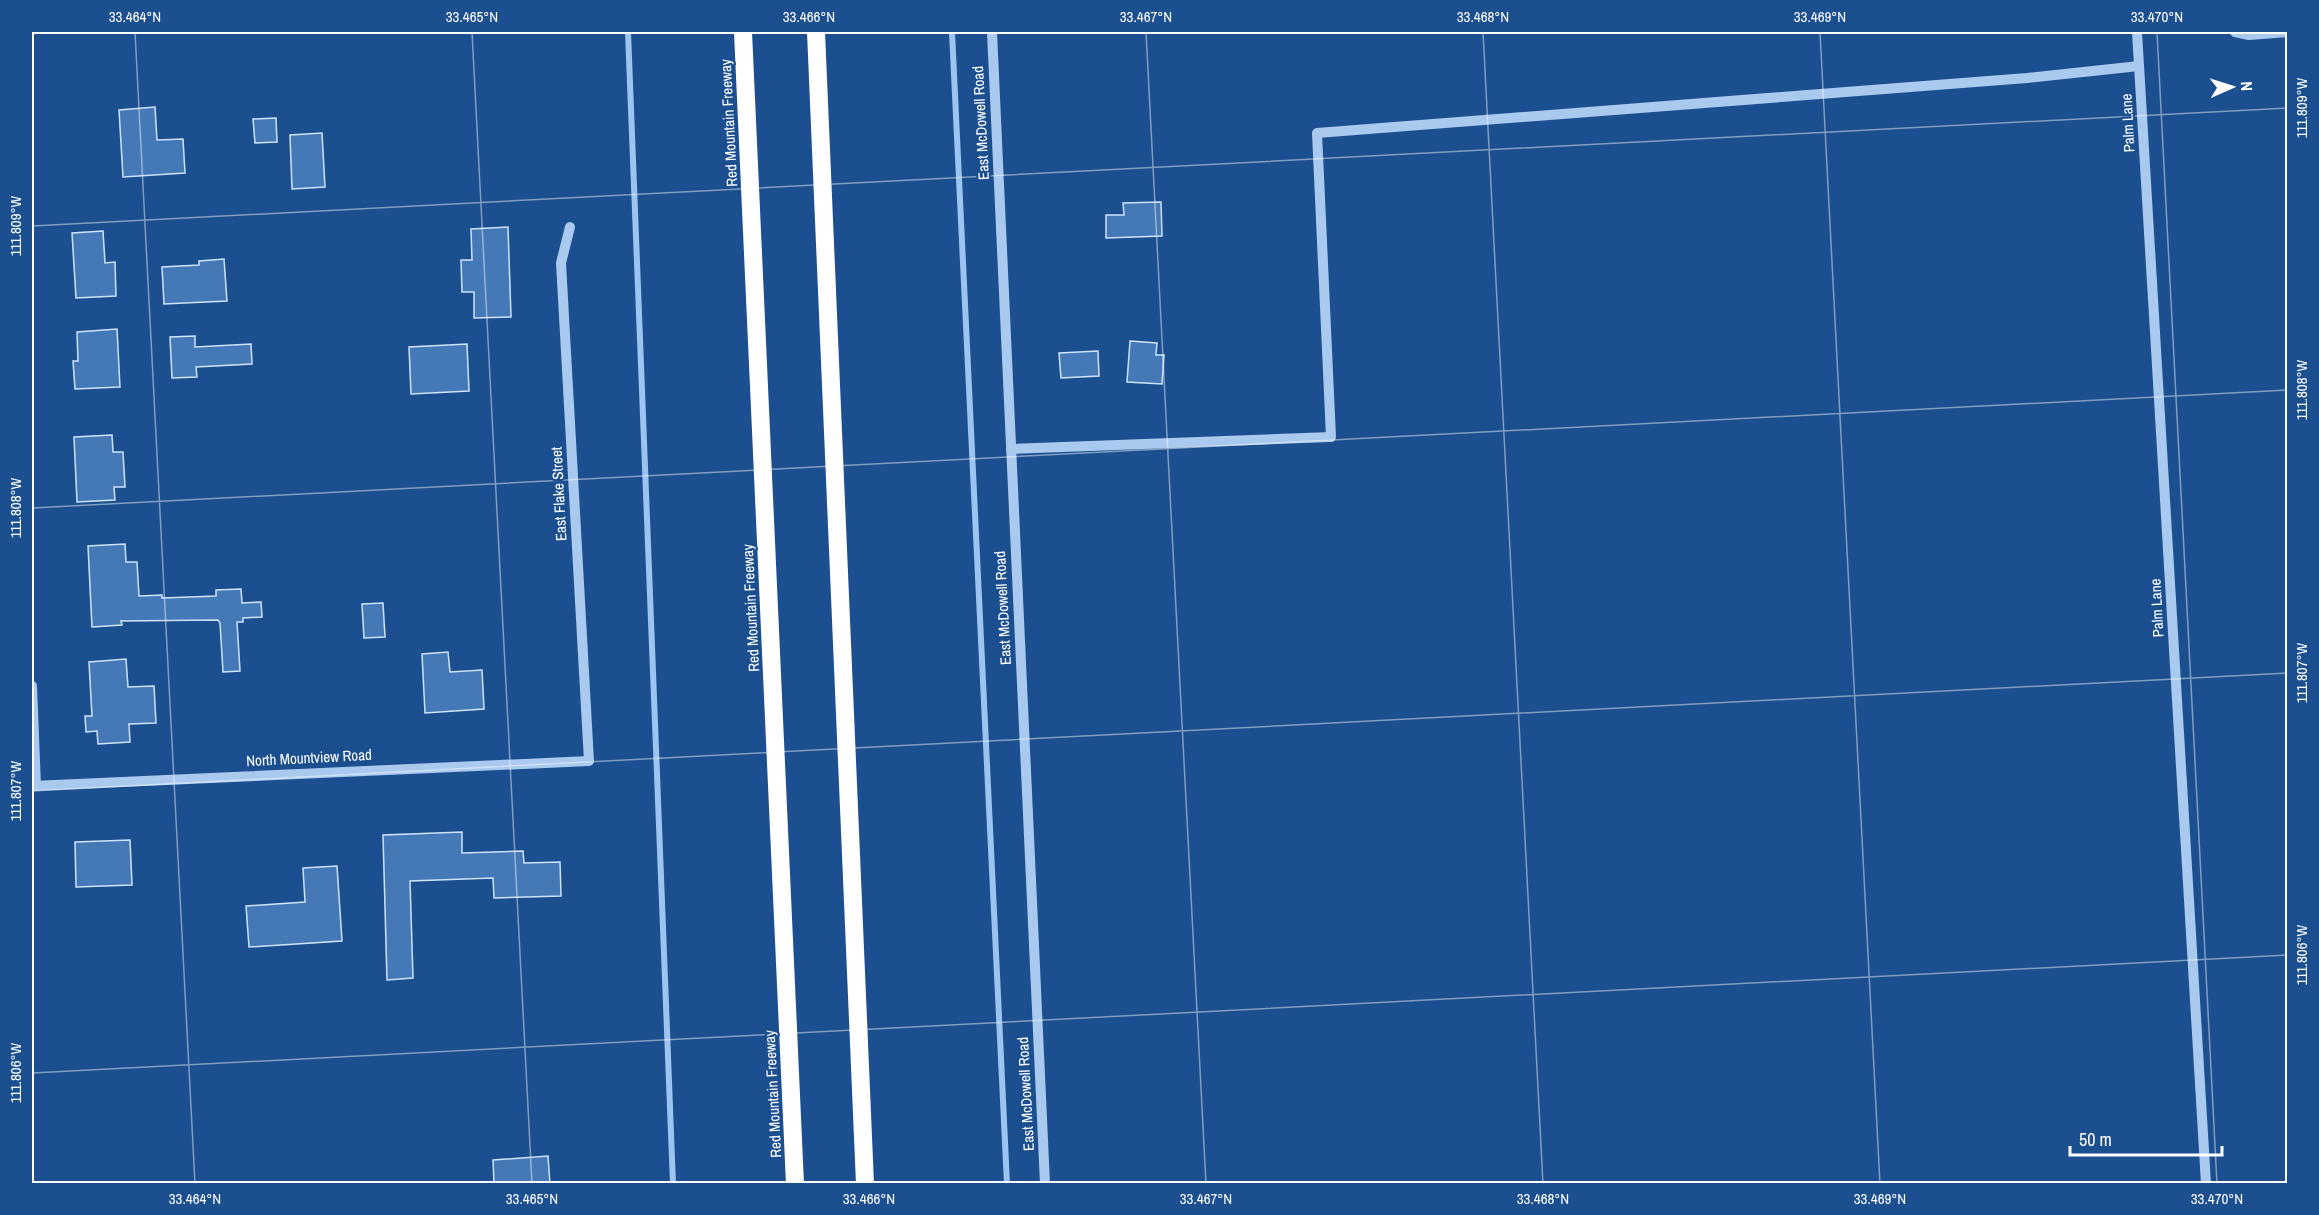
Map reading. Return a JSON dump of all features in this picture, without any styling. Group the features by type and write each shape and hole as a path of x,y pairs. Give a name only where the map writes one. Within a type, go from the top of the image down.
{"highway":[{"name":"Red Mountain Freeway","path":"743,32 795,1184"},
{"path":"816,32 866,1184"}],"street":[{"name":"East McDowell Road","path":"992,32 1045,1184"},
{"name":"Palm Lane","path":"2137,32 2206,1184"},
{"path":"2235,32 2249,35 2288,32"},
{"path":"1011,449 1331,438 1317,133 2027,78 2139,66"},
{"name":"East Flake Street","path":"570,227 561,263 589,761"},
{"path":"32,686 34,786"},
{"name":"North Mountview Road","path":"34,786 589,761"}],"building":[{"path":"155,107 157,140 183,139 185,173 123,177 119,110"},
{"path":"276,118 277,142 255,143 253,119"},
{"path":"322,133 325,187 292,189 290,135"},
{"path":"1161,202 1162,236 1106,238 1106,215 1124,215 1123,203"},
{"path":"508,227 511,317 474,318 474,292 462,292 461,260 472,260 471,229"},
{"path":"103,231 105,263 115,262 116,296 76,298 72,233"},
{"path":"224,259 227,301 164,304 162,267 199,265 199,261"},
{"path":"117,329 120,387 75,389 73,361 78,361 77,332"},
{"path":"195,336 195,347 251,344 252,364 196,367 197,377 172,378 170,337"},
{"path":"1130,341 1157,343 1156,355 1164,355 1162,384 1127,382"},
{"path":"467,344 469,391 411,394 409,347"},
{"path":"1098,351 1099,376 1061,378 1059,353"},
{"path":"112,435 113,452 123,452 125,487 114,487 115,500 77,502 74,437"},
{"path":"125,544 126,562 137,562 139,596 162,595 162,598 216,596 216,590 241,589 242,603 261,602 262,617 243,618 243,622 237,622 240,671 223,672 218,620 121,621 122,625 92,627 88,546"},
{"path":"383,603 385,637 364,638 362,604"},
{"path":"448,652 450,672 482,670 484,709 425,713 422,654"},
{"path":"126,659 128,687 154,686 156,723 129,724 130,742 98,744 97,731 86,732 85,716 92,716 89,662"},
{"path":"462,832 462,853 523,851 524,863 560,862 561,896 494,898 493,878 410,881 413,978 387,980 383,835"},
{"path":"130,840 132,885 76,887 75,842"},
{"path":"337,866 342,941 249,947 246,906 305,902 303,868"},
{"path":"548,1156 550,1184 494,1184 493,1160"}],"waterway":[{"path":"628,32 673,1184"},
{"path":"952,32 1007,1184"}]}
